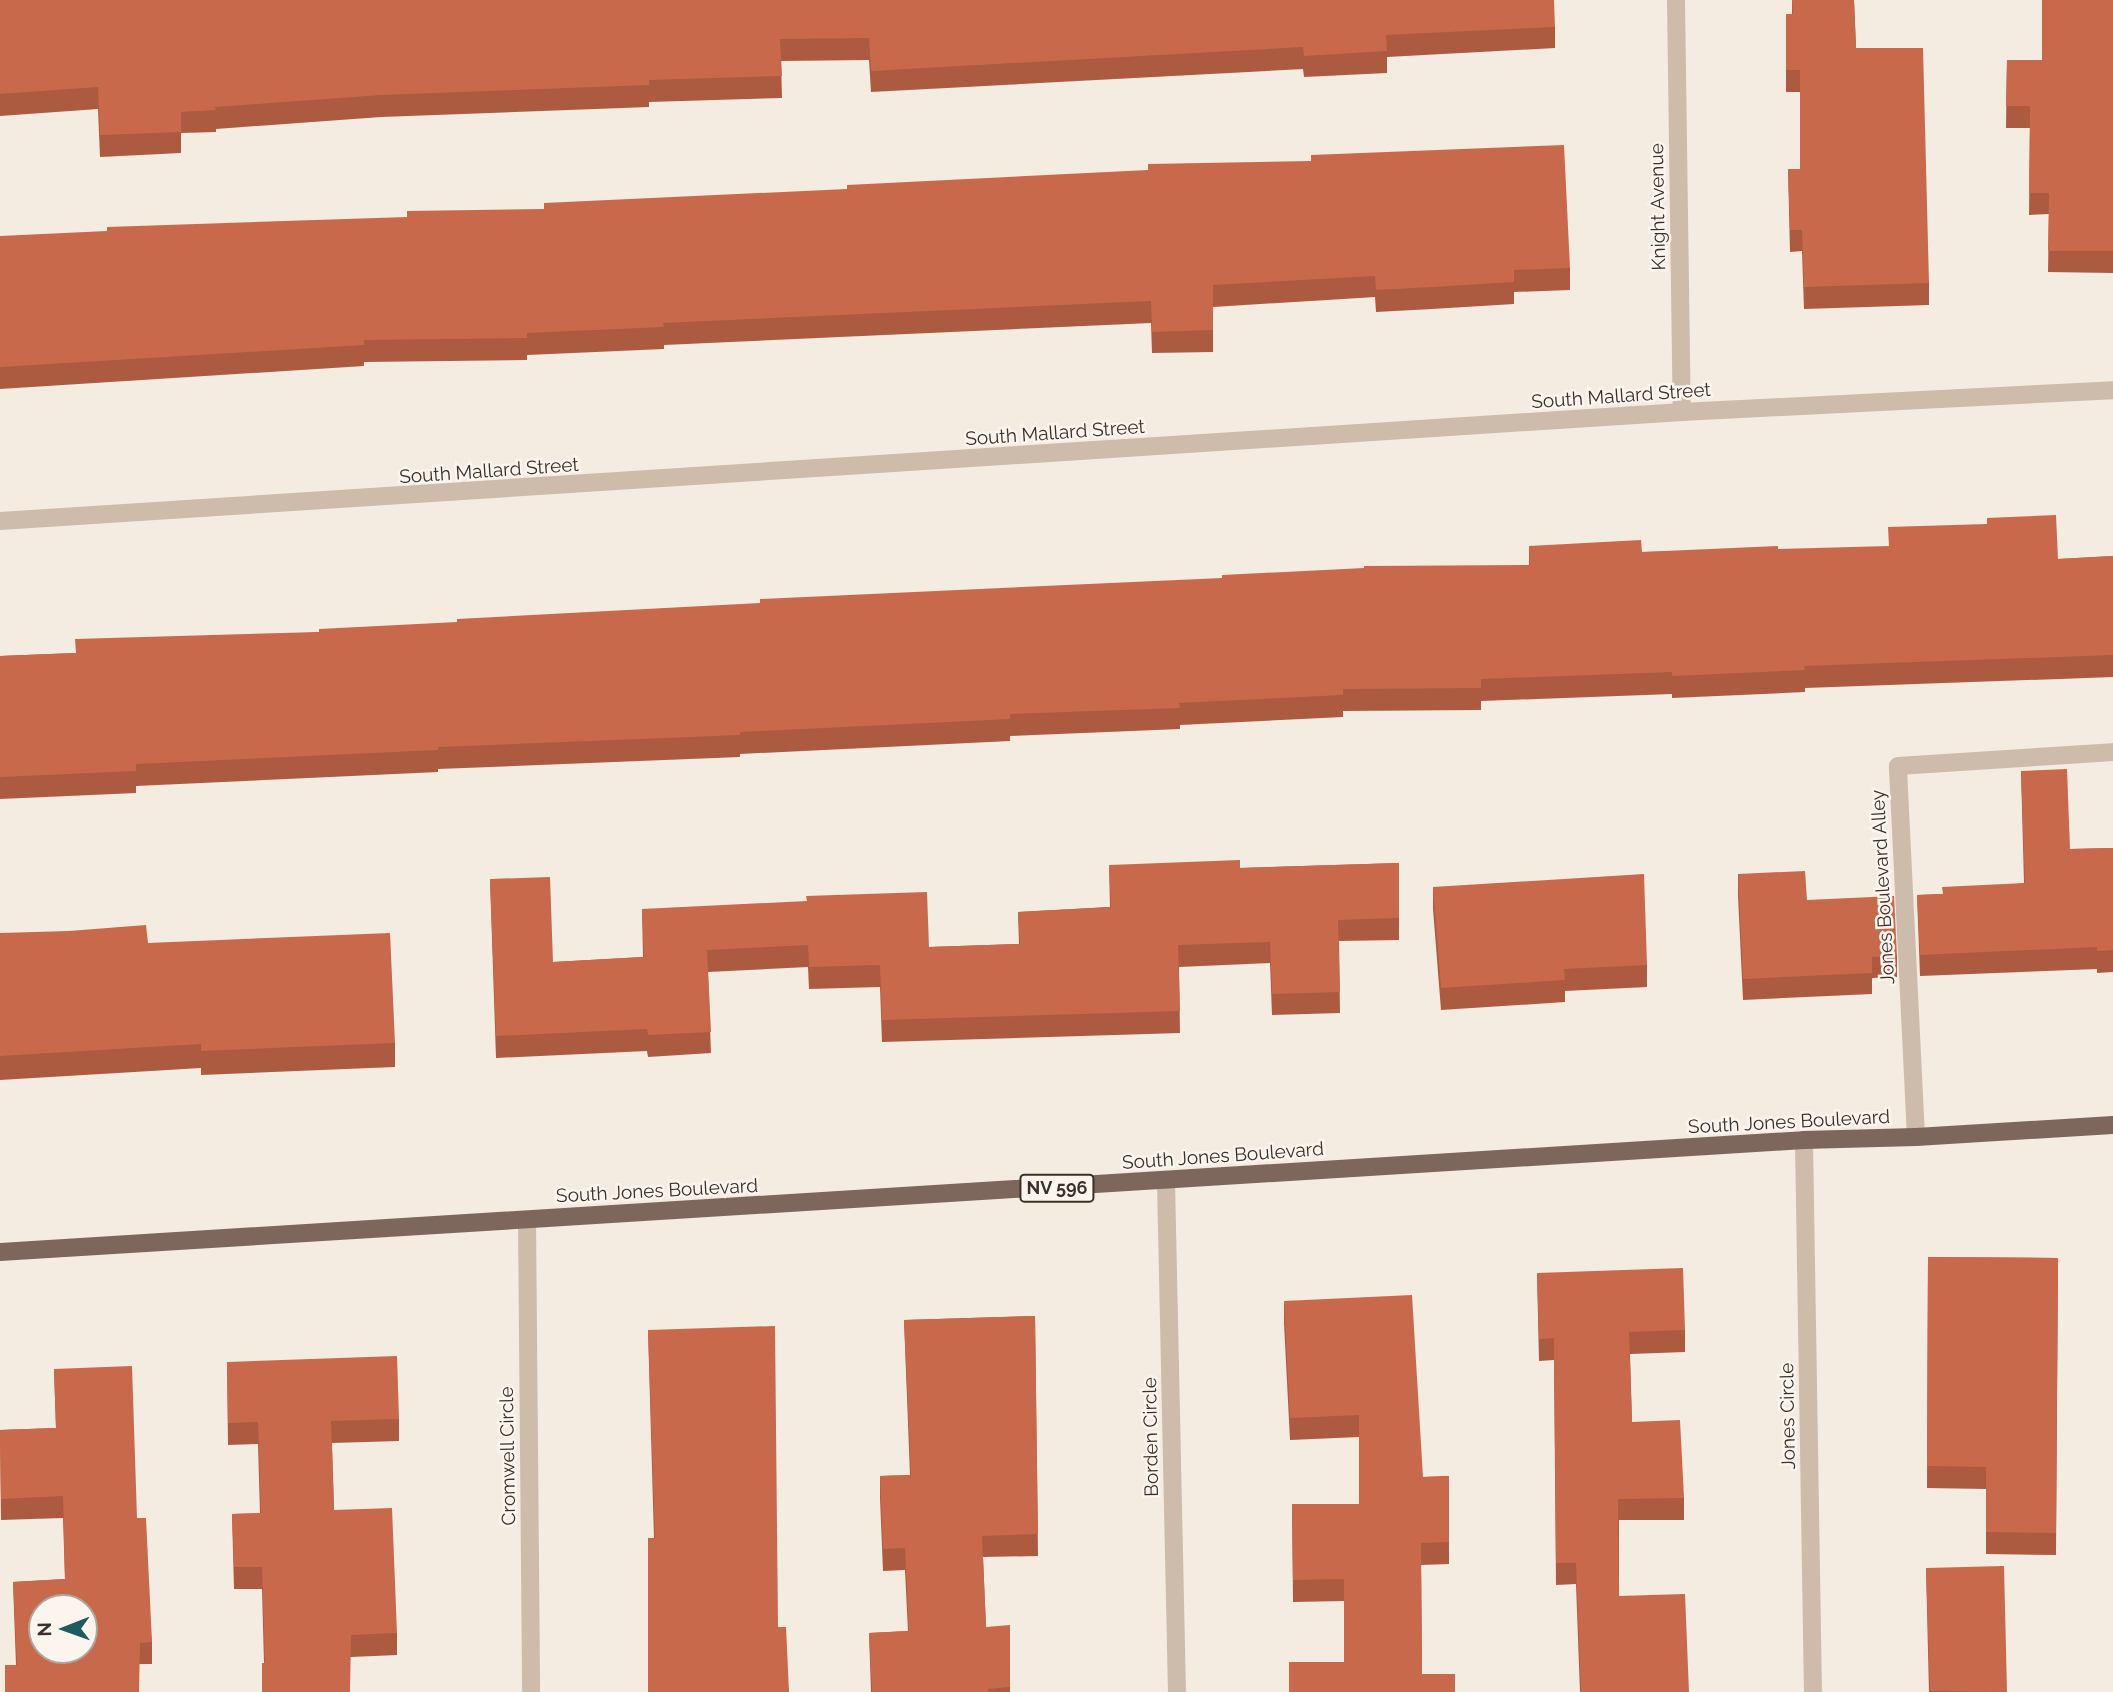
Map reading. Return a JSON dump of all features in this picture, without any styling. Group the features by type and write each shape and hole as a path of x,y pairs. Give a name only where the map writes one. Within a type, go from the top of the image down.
{"main road":[{"name":"South Jones Boulevard","path":"0,1252 1804,1140 1916,1137 2113,1125"}],"street":[{"name":"Knight Avenue","path":"1676,0 1682,412"},
{"name":"South Mallard Street","path":"0,521 1682,412 2113,390"},
{"name":"Jones Boulevard Alley","path":"1916,1137 1898,766 2113,752"},
{"name":"Jones Circle","path":"1804,1140 1813,1692"},
{"name":"Borden Circle","path":"1166,1181 1177,1692"},
{"name":"Cromwell Circle","path":"527,1220 531,1692"}],"building":[{"path":"0,0 1554,0 1555,27 1386,35 1387,51 1304,56 1303,47 871,71 869,38 780,39 782,76 649,80 649,85 381,95 215,107 216,110 181,112 181,132 100,135 98,87 0,94"},
{"path":"1792,0 1854,0 1856,48 1923,48 1929,283 1804,287 1802,230 1790,230 1788,169 1800,169 1800,70 1786,70 1786,14 1793,14"},
{"path":"2042,0 2113,0 2113,251 2048,251 2049,193 2029,193 2030,106 2006,106 2007,60 2042,60"},
{"path":"1564,145 1570,268 1514,270 1514,282 1376,290 1375,276 1213,285 1213,330 1152,332 1151,301 663,323 664,327 527,333 527,338 364,340 364,345 0,367 0,236 107,231 107,227 407,217 407,211 544,209 544,203 847,189 847,185 1148,170 1148,164 1311,161 1311,155"},
{"path":"2056,515 2058,559 2113,556 2113,655 1804,666 1805,670 1672,676 1672,672 1481,679 1481,688 1343,689 1343,695 1179,703 1180,708 1010,714 1010,719 740,732 740,735 438,747 438,750 136,764 136,771 0,777 0,656 76,653 75,639 319,632 319,629 457,622 457,619 760,603 760,599 1222,578 1222,575 1364,566 1530,565 1529,546 1641,540 1642,552 1778,546 1778,549 1889,546 1888,527 1987,524 1987,518"},
{"path":"2067,769 2070,849 2113,848 2113,950 2097,951 2097,947 1920,955 1917,895 1943,894 1942,887 2025,883 2021,771"},
{"path":"1240,860 1240,868 1399,863 1399,918 1338,920 1340,992 1272,994 1270,942 1178,945 1180,1011 882,1020 880,965 809,967 808,945 707,950 711,1032 648,1035 647,1029 496,1036 490,879 550,877 553,962 644,957 642,909 807,901 806,896 927,892 929,947 1020,944 1018,912 1111,907 1109,865"},
{"path":"1805,871 1807,900 1894,896 1897,956 1872,957 1872,973 1743,979 1738,874"},
{"path":"1644,874 1647,965 1564,969 1565,980 1441,988 1433,887"},
{"path":"146,925 148,943 390,933 395,1043 201,1051 201,1044 0,1056 0,933"},
{"path":"1928,1257 2058,1258 2056,1533 1986,1532 1986,1467 1927,1466"},
{"path":"1683,1268 1685,1330 1629,1332 1632,1422 1680,1420 1684,1498 1618,1499 1619,1596 1685,1594 1689,1692 1581,1692 1576,1563 1556,1563 1554,1338 1539,1339 1537,1273"},
{"path":"1412,1295 1423,1477 1449,1476 1449,1542 1421,1543 1422,1674 1455,1674 1455,1692 1289,1692 1289,1662 1344,1662 1344,1579 1293,1580 1292,1504 1359,1504 1359,1415 1290,1418 1284,1301"},
{"path":"1035,1316 1038,1534 982,1536 986,1627 1010,1625 1010,1687 988,1689 988,1692 872,1692 869,1633 909,1631 905,1548 883,1549 880,1476 911,1475 904,1320"},
{"path":"775,1326 778,1627 786,1627 789,1692 648,1692 648,1538 655,1538 648,1330"},
{"path":"397,1356 399,1419 331,1421 334,1510 392,1508 397,1633 351,1635 350,1692 262,1692 262,1663 265,1663 262,1567 234,1567 232,1514 261,1513 258,1422 228,1423 227,1362"},
{"path":"132,1366 137,1518 146,1518 152,1642 140,1643 139,1692 5,1692 5,1665 17,1665 13,1582 65,1579 63,1496 1,1499 0,1430 56,1428 54,1369"},
{"path":"2004,1566 2007,1692 1930,1691 1926,1568"}]}
